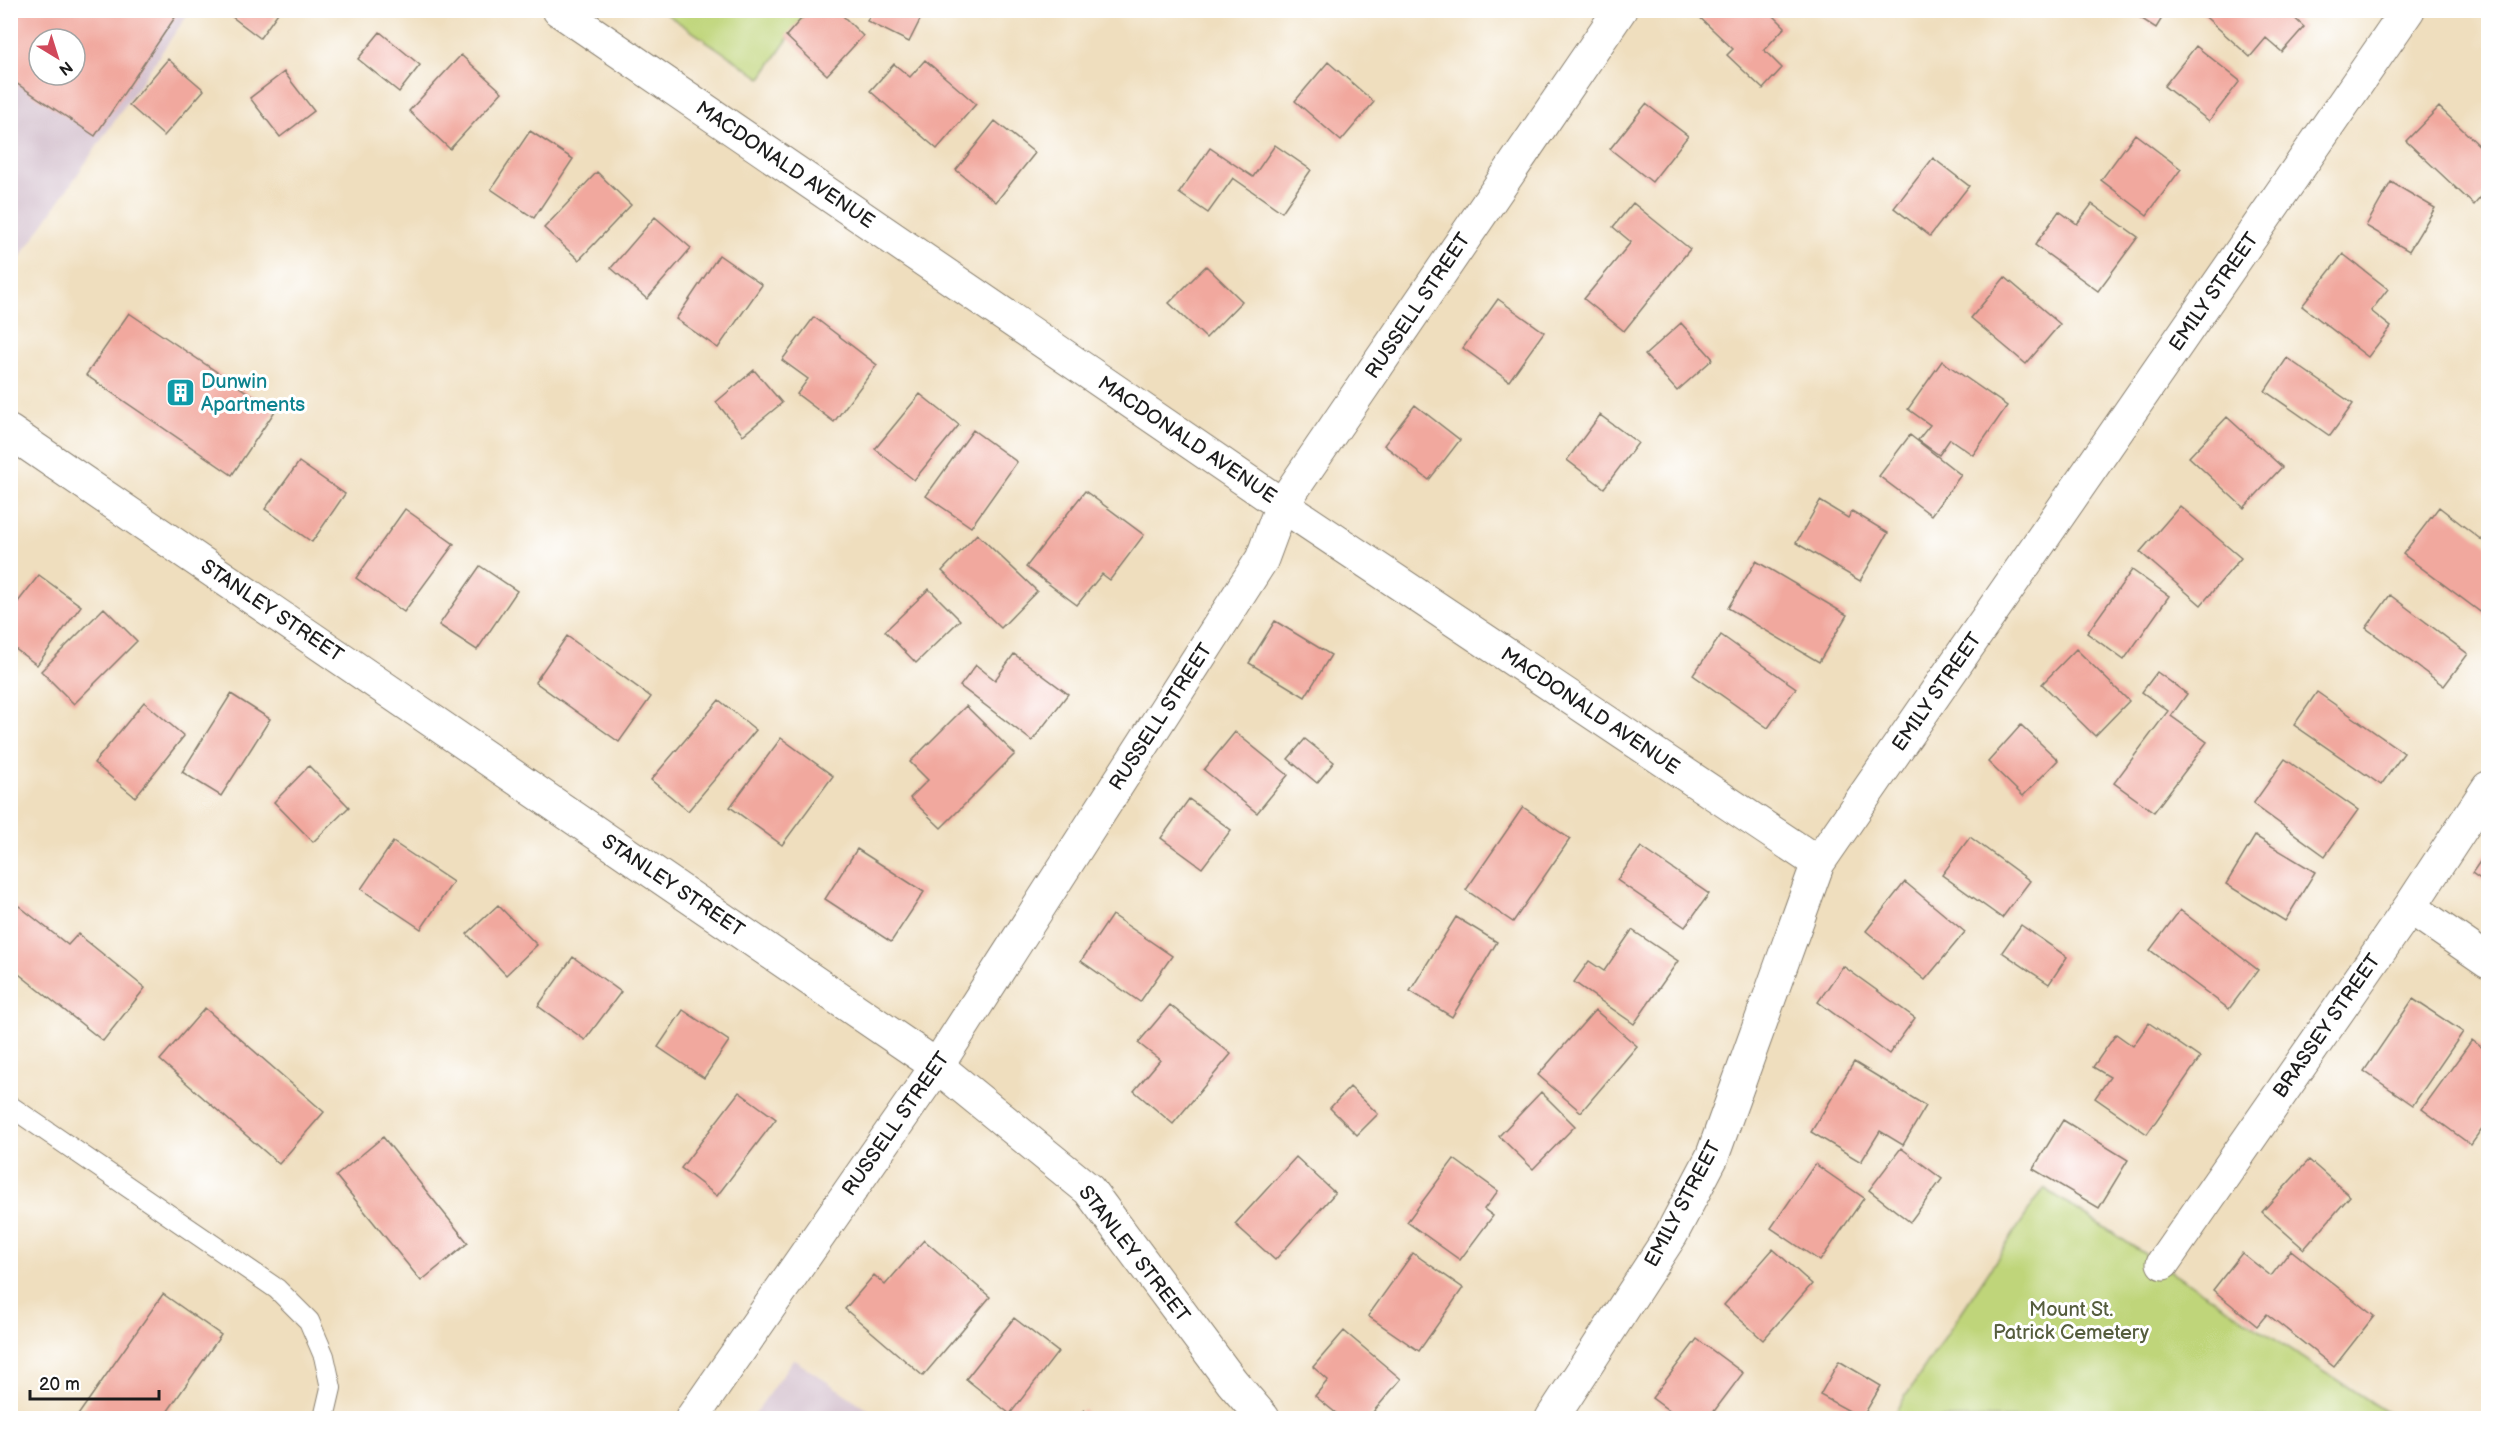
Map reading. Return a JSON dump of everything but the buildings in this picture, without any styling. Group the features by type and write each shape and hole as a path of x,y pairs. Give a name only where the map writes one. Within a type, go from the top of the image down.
{"street":[{"name":"MACDONALD AVENUE","path":"559,10 1282,504 1818,863"},
{"name":"RUSSELL STREET","path":"692,1419 937,1066 1262,559 1282,504 1620,10"},
{"name":"EMILY STREET","path":"1552,1419 1671,1235 1712,1157 1818,863 2408,10"},
{"name":"STANLEY STREET","path":"10,432 937,1066 1089,1190 1225,1372 1263,1419"},
{"name":"BRASSEY STREET","path":"2163,1263 2410,907 2488,788"},
{"path":"2410,907 2488,961"}],"lane":[{"path":"10,1106 277,1288 309,1321 324,1356 331,1388 324,1419"}],"shaded area":[{"path":"11,11 190,11 11,271"},
{"path":"793,1359 881,1418 752,1418"}],"green space":[{"path":"662,11 807,11 761,78"},
{"name":"Mount St. Patrick Cemetery","path":"2044,1188 2395,1418 1891,1418"}],"place":[{"name":"Dunwin Apartments","path":"180,393"}]}
